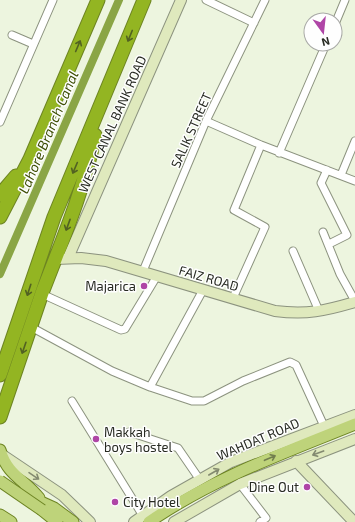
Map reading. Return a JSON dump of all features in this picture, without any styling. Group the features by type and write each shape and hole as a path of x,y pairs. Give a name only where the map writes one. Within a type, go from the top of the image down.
{"highway":[{"path":"0,217 30,159 98,0"},
{"path":"0,375 54,217 144,0"},
{"path":"0,417 42,294 62,259 90,160 101,106"},
{"path":"0,195 30,159"}],"main road":[{"path":"139,521 224,478 355,421"},
{"path":"1,452 4,460 20,482 34,491 42,505 57,522"},
{"path":"0,481 73,522"},
{"path":"0,485 42,505"},
{"path":"0,515 11,522"}],"street":[{"path":"0,122 53,0"},
{"name":"WEST CANAL BANK ROAD","path":"62,259 181,0"},
{"path":"206,0 254,23"},
{"name":"SALIK STREET","path":"143,271 206,121 265,0"},
{"path":"340,12 346,0"},
{"path":"12,35 33,44"},
{"path":"279,153 323,52"},
{"path":"206,121 279,153 355,181"},
{"path":"341,175 355,141"},
{"path":"233,298 265,227 234,210 261,145"},
{"path":"327,170 321,184 347,235 329,244"},
{"path":"324,232 340,274 355,301"},
{"path":"293,251 319,311"},
{"name":"FAIZ ROAD","path":"62,259 96,259 143,271 275,311 298,314 319,311 355,301"},
{"path":"42,294 121,330 125,329 157,276"},
{"path":"150,387 203,290"},
{"path":"31,327 112,371 150,387 192,400 204,401 243,381 290,362 296,365 324,426"},
{"path":"72,401 139,521"},
{"name":"WAHDAT ROAD","path":"139,521 171,496 231,462 324,426 355,421"},
{"path":"129,432 178,448 200,480"},
{"path":"174,522 240,484 355,439"},
{"path":"1,452 62,496 90,522"},
{"path":"296,461 354,522"},
{"path":"240,484 266,518 260,522"}],"waterway":[{"name":"Lahore Branch Canal","path":"0,274 119,0"}],"place":[{"name":"Majarica","path":"144,286"},
{"name":"Makkah boys hostel","path":"96,439"},
{"name":"Dine Out","path":"307,487"},
{"name":"City Hotel","path":"115,502"}]}
